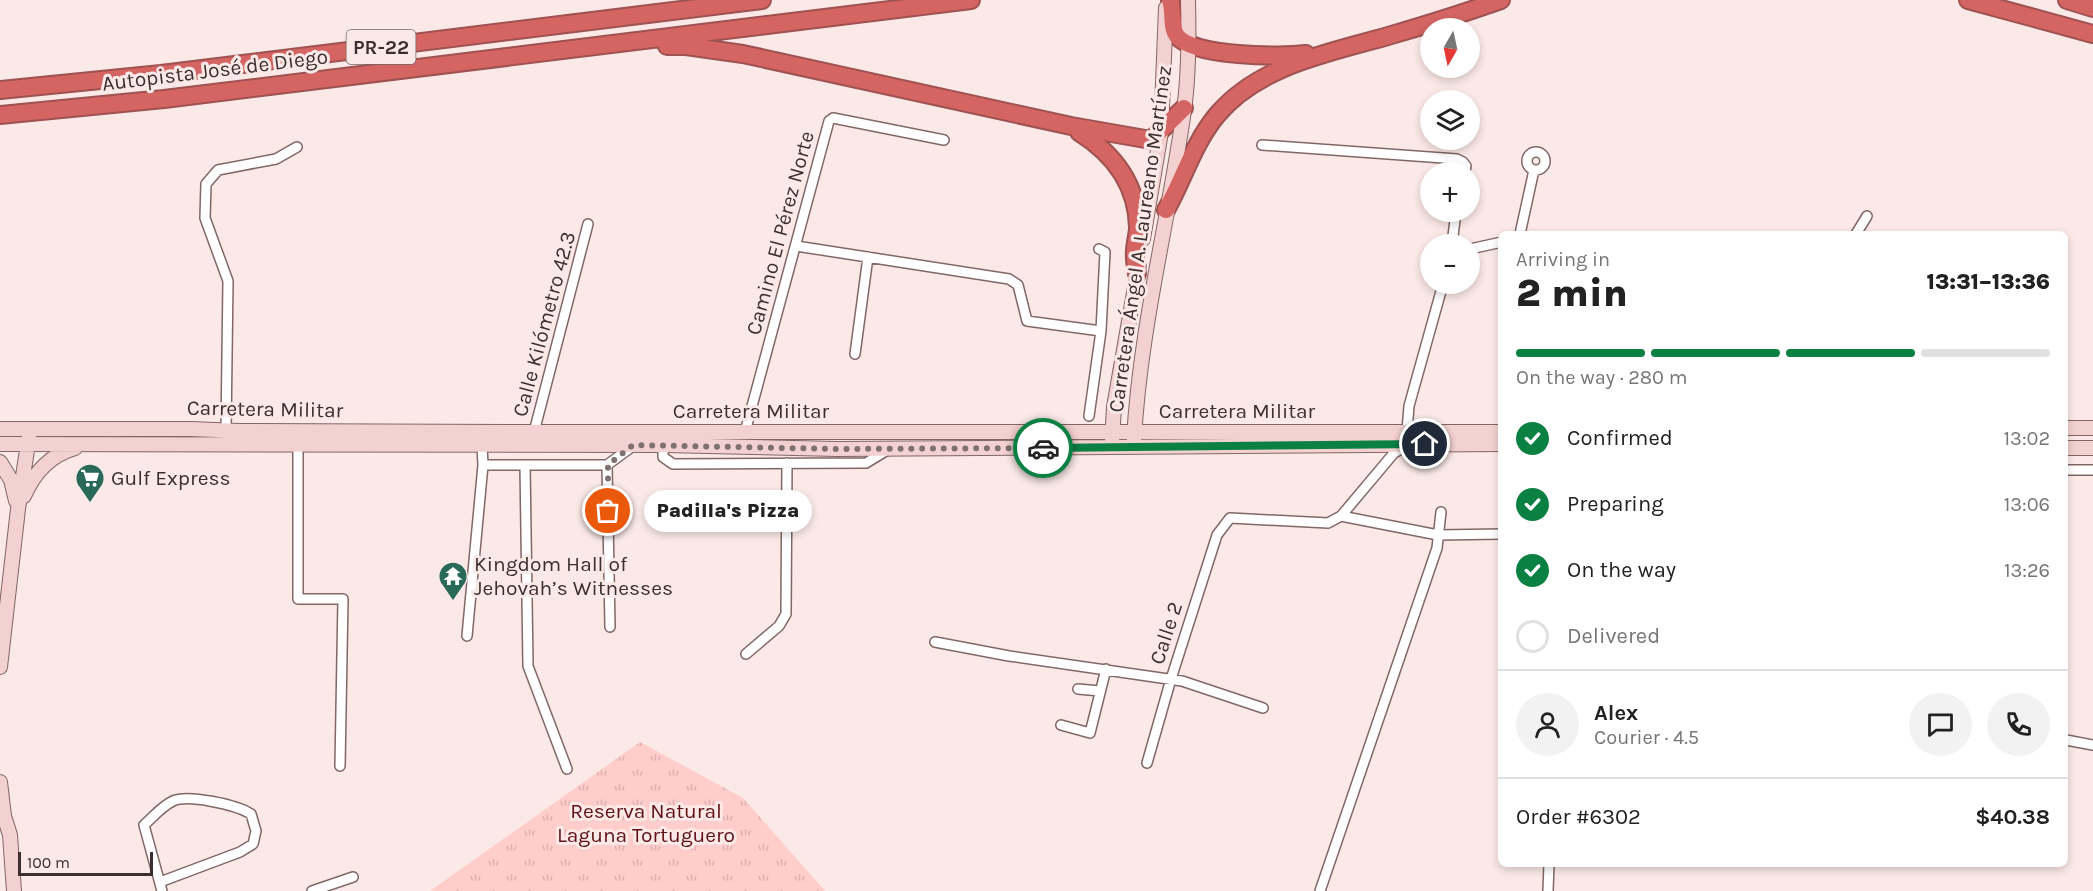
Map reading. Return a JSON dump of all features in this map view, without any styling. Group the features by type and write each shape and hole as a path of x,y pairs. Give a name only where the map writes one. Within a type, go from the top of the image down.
{"highway":[{"path":"605,20 636,8 668,0"},
{"name":"Autopista José de Diego","path":"0,90 161,74 762,0"},
{"name":"Autopista José de Diego","path":"0,115 176,98 971,0"},
{"path":"1168,0 1175,34 1181,41 1187,43 1249,55 1284,56 1330,53"},
{"path":"1166,210 1177,191 1196,144 1218,114 1255,82 1330,53 1501,0"},
{"path":"1968,0 2093,34"},
{"path":"2067,0 2093,8"},
{"path":"618,44 686,46 743,54 1071,126 1151,140 1184,108"},
{"path":"1071,126 1101,146 1119,166 1130,187 1136,208 1138,230 1134,252 1137,274"}],"main road":[{"name":"Carretera Ángel A. Laureano Martínez","path":"1112,448 1114,407 1161,132 1168,0"},
{"name":"Carretera Ángel A. Laureano Martínez","path":"1134,447 1136,404 1184,108 1188,0"},
{"path":"2068,428 2093,428"},
{"name":"Carretera Militar","path":"0,429 1113,432 1408,438 1498,444"},
{"path":"0,667 18,509 31,429"},
{"name":"Carretera Militar","path":"0,444 1112,448 1408,438 1498,432"},
{"path":"18,509 29,484 44,465 63,451 89,444"},
{"path":"2068,448 2093,448"},
{"path":"0,462 11,480 18,509"},
{"path":"0,782 4,816 10,835 14,891"}],"street":[{"name":"Camino El Pérez Norte","path":"745,432 829,121 833,118 944,140"},
{"path":"1263,146 1457,159 1463,162"},
{"path":"226,430 228,281 205,219 206,184 218,170 276,159 297,147"},
{"path":"1521,231 1534,170"},
{"path":"1858,231 1867,216"},
{"name":"Calle Kilómetro 42.3","path":"534,432 588,224"},
{"path":"1480,247 1498,243"},
{"path":"796,246 1009,279 1018,285 1027,321 1101,331"},
{"path":"1089,416 1101,331 1105,252 1099,249"},
{"path":"855,354 868,257"},
{"path":"1440,294 1409,406 1408,438 1341,516 1438,535 1498,534"},
{"path":"298,445 298,599 343,599 339,766"},
{"path":"483,465 608,465 633,445"},
{"path":"663,445 663,457 673,464 866,464 890,449"},
{"path":"467,636 483,465 482,446"},
{"path":"746,654 779,626 786,614 787,463"},
{"path":"525,465 528,666 567,769"},
{"path":"608,465 610,627"},
{"path":"2068,470 2093,470"},
{"path":"1320,891 1437,548 1441,512"},
{"name":"Calle 2","path":"1147,763 1170,679 1217,535 1230,518 1328,523 1341,516"},
{"path":"935,642 1009,656 1182,681 1263,708"},
{"path":"1061,725 1090,733 1106,669"},
{"path":"1078,689 1100,691"},
{"path":"2068,740 2093,745"},
{"path":"175,800 212,801 240,807 251,814 256,831 253,844 240,852 161,886 144,825 161,810 175,800"},
{"path":"1548,891 1549,867"},
{"path":"312,891 353,877"}],"green space":[{"name":"Reserva Natural Laguna Tortuguero","path":"640,742 743,798 825,891 430,891"}],"way so far":[{"path":"608,511 608,465 633,445 837,449 1043,448"}],"place":[{"name":"Gulf Express","path":"90,504"},
{"name":"Padilla's Pizza","path":"608,511"},
{"name":"Kingdom Hall of Jehovah’s Witnesses","path":"453,602"}],"route":[{"path":"1043,448 1425,444"}]}
